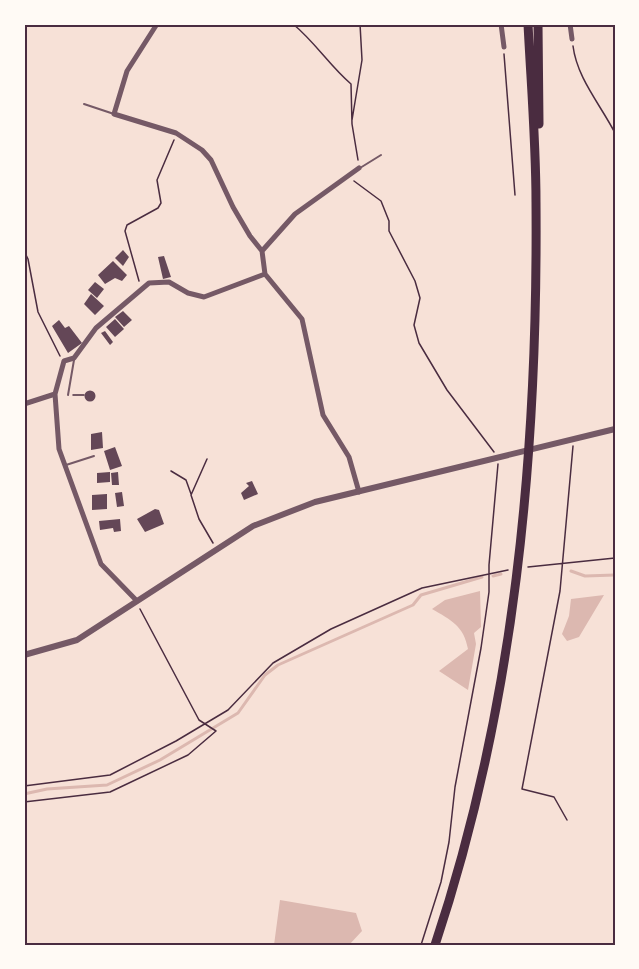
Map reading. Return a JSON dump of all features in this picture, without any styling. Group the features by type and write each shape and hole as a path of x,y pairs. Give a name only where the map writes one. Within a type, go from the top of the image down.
{"highway":[{"path":"526,24 536,199"},
{"path":"526,24 536,282"},
{"path":"435,945 467,841 491,742 512,621 529,472 536,282 538,24"}],"street":[{"path":"157,24 127,71 114,114 176,133 202,150 211,160 244,226 262,251 265,274 302,319 324,416 348,457 360,492"},
{"path":"501,24 504,47"},
{"path":"570,24 572,39"},
{"path":"262,251 295,214 360,168"},
{"path":"136,600 101,564 57,442 56,394 64,361 74,358 96,328 142,287 169,282 188,293 204,297 265,274"},
{"path":"24,404 56,394"},
{"path":"24,656 77,640 253,526 282,513 615,429"}],"lane":[{"path":"84,104 114,114"},
{"path":"360,168 381,155"},
{"path":"68,395 74,358"},
{"path":"66,465 94,456"}],"path":[{"path":"293,24 315,43 327,62 351,84 352,124 360,168"},
{"path":"352,124 362,60 360,24"},
{"path":"572,39 574,59 588,88 615,133"},
{"path":"504,47 515,195"},
{"path":"142,287 136,276 125,231 127,225 158,208 161,203 157,180 176,133"},
{"path":"348,177 383,205 388,231 420,298 415,317 415,334 447,390 498,458 489,592 482,648 455,788 449,842 441,882 422,945"},
{"path":"24,251 28,259 38,312 44,328 64,361"},
{"path":"68,395 84,395"},
{"path":"567,820 554,797 522,789 560,591 574,439"},
{"path":"191,495 207,459"},
{"path":"171,471 186,480 199,519 216,549"},
{"path":"520,568 615,558"},
{"path":"24,786 110,776 177,741 228,710 273,663 330,629 422,588 510,569"},
{"path":"24,802 110,792 188,754 216,731 198,720 136,600"}],"shaded area":[{"path":"480,591 481,627 474,633 476,644 468,690 439,671 468,649 460,629 451,620 432,609 445,600"},
{"path":"604,595 579,637 567,641 562,634 569,616 571,599"},
{"path":"280,900 356,913 362,931 349,945 274,945"}],"building":[{"path":"123,250 129,257 123,266 115,258"},
{"path":"164,256 171,277 163,279 158,257"},
{"path":"113,261 127,275 122,281 115,278 105,284 98,275"},
{"path":"95,282 104,289 97,298 88,290"},
{"path":"91,294 104,306 95,315 84,304"},
{"path":"123,311 132,320 124,327 115,317"},
{"path":"115,319 124,329 115,337 106,327"},
{"path":"59,320 65,328 69,326 82,343 68,353 52,326"},
{"path":"105,331 113,342 110,345 101,333"},
{"path":"90,391 94,392 94,400 90,401 86,400 85,396 86,392"},
{"path":"102,432 103,448 91,450 91,434"},
{"path":"115,447 122,466 110,470 104,451"},
{"path":"110,472 110,482 97,483 97,473"},
{"path":"118,472 119,485 112,485 111,473"},
{"path":"252,481 258,494 244,500 241,493 249,486 246,483"},
{"path":"122,492 124,506 117,507 115,493"},
{"path":"107,494 107,509 92,510 92,495"},
{"path":"155,509 159,510 164,524 145,532 137,519"},
{"path":"120,519 121,531 114,532 113,528 100,530 99,521"}],"waterway":[{"path":"571,571 585,576 615,575"},
{"path":"493,576 501,574"},
{"path":"24,794 47,789 107,785 160,760 238,713 265,675 278,665 413,605 421,595 482,577"}]}
